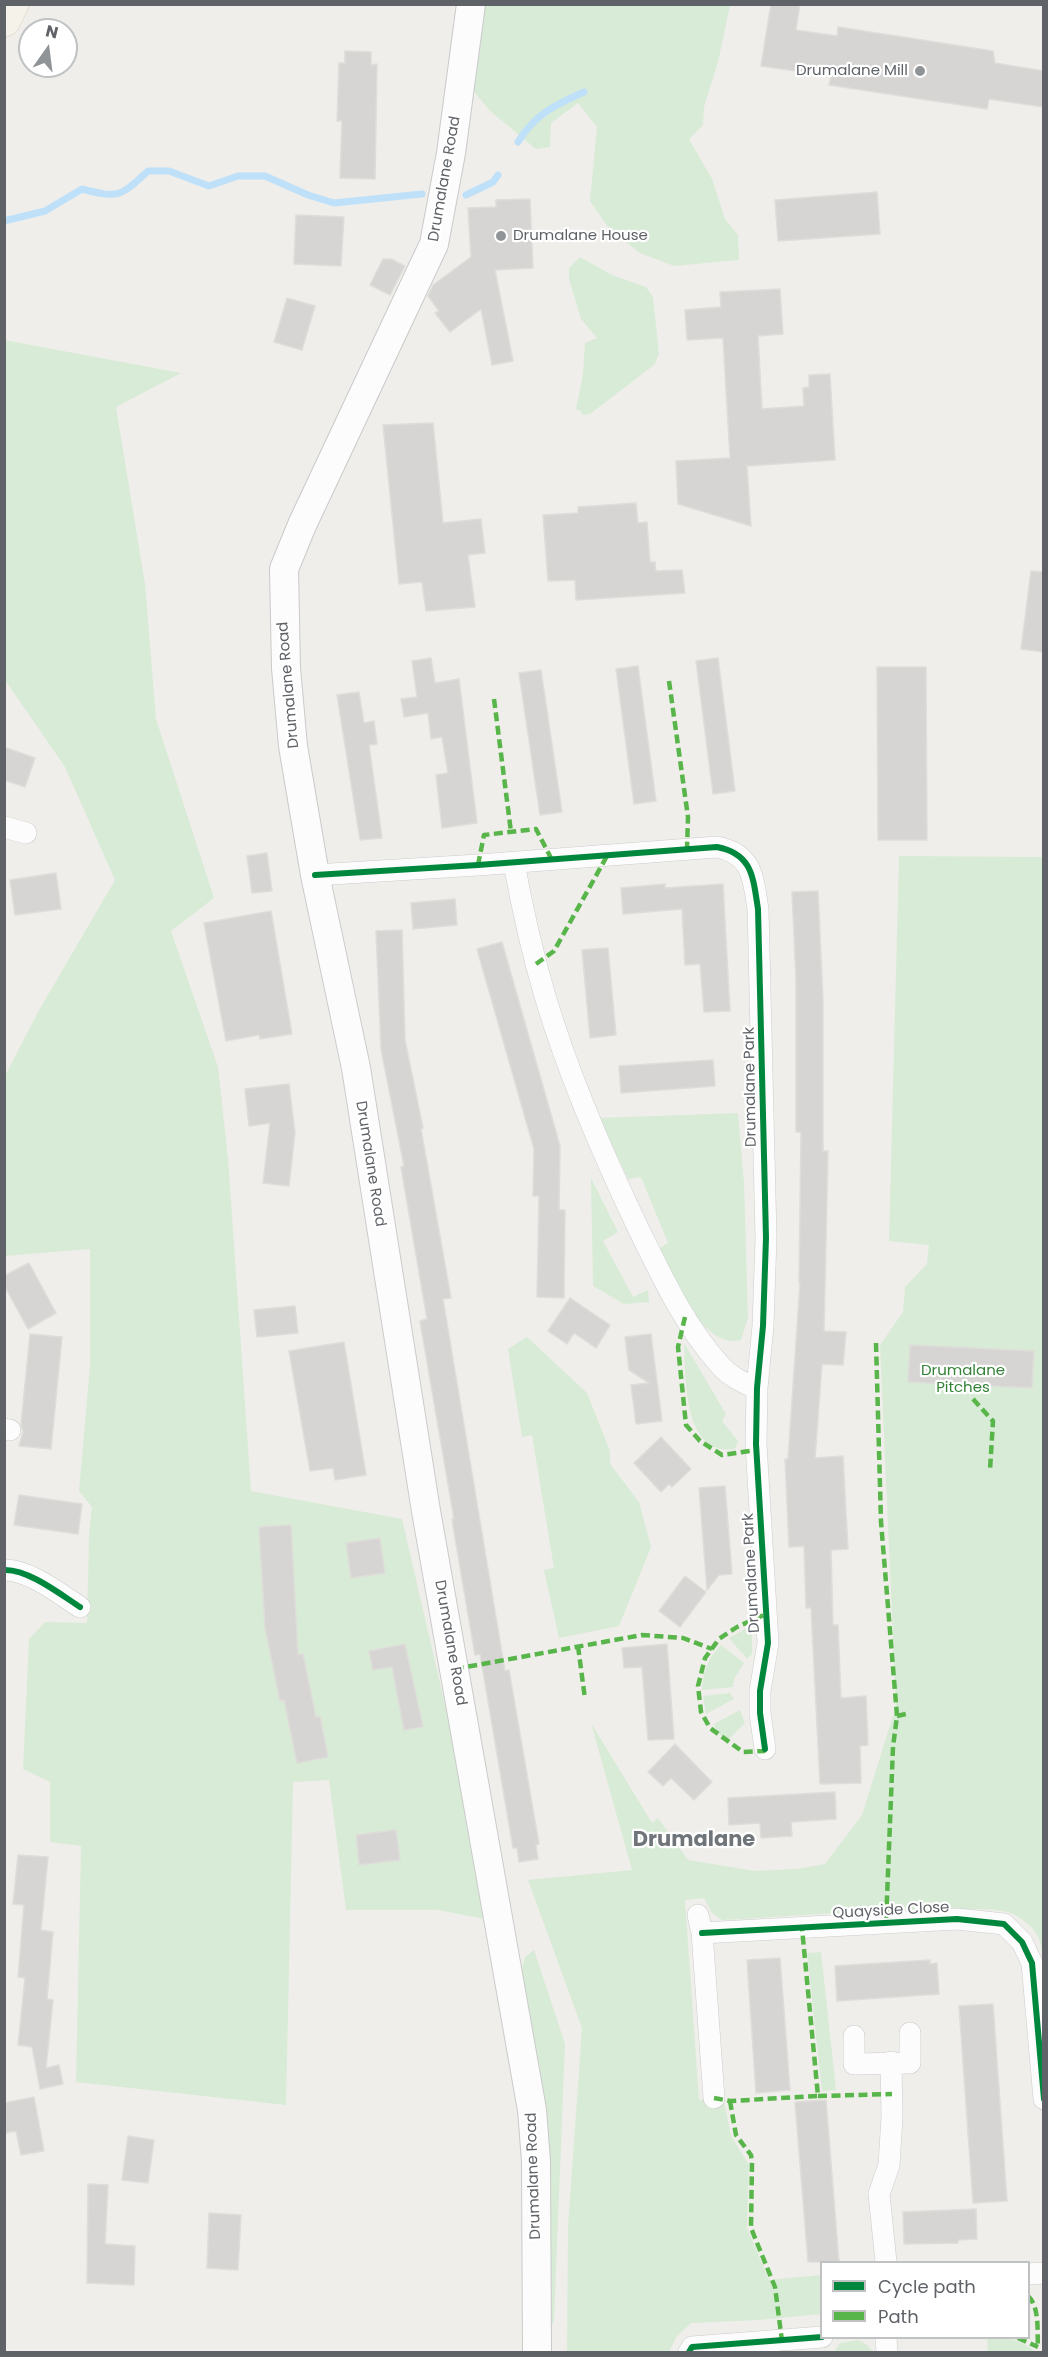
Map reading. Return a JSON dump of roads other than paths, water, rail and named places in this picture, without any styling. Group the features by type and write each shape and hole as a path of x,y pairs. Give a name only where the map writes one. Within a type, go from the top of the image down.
{"main road":[{"path":"4,20 12,4"},
{"name":"Drumalane Road","path":"471,4 451,153 434,244 302,525 284,569 284,632 292,734 315,875 356,1068 426,1511 532,2110 536,2161 537,2352"}],"street":[{"path":"4,827 26,833"},
{"name":"Drumalane Park","path":"315,875 514,863 717,847 733,850 753,874 758,909 766,1238 756,1444 768,1643 760,1691 760,1713 765,1749"},
{"path":"514,863 545,997 588,1119 617,1183 662,1276 689,1325 720,1366 746,1384 757,1388"},
{"path":"4,1570 12,1569 45,1585 80,1607"},
{"name":"Quayside Close","path":"714,2098 700,1924 957,1919 1004,1924 1022,1942 1032,1963 1044,2099"},
{"path":"854,2036 854,2064 910,2063 910,2033"},
{"path":"886,2261 879,2194 889,2165 892,2117 891,2062"},
{"path":"689,2352 692,2347 820,2337"}],"waterway":[{"path":"518,142 531,124 546,111 584,92"},
{"path":"4,221 45,211 82,189 104,194 119,193 132,186 148,171 169,171 209,186 238,176 265,176 308,195 334,203 422,194"},
{"path":"466,195 493,182 498,175"}],"place":[{"name":"Drumalane Mill","path":"920,71"},
{"name":"Drumalane House","path":"501,236"}],"district":[{"name":"Drumalane","path":"694,1841"}],"park label":[{"name":"Drumalane Pitches","path":"963,1380"}]}
